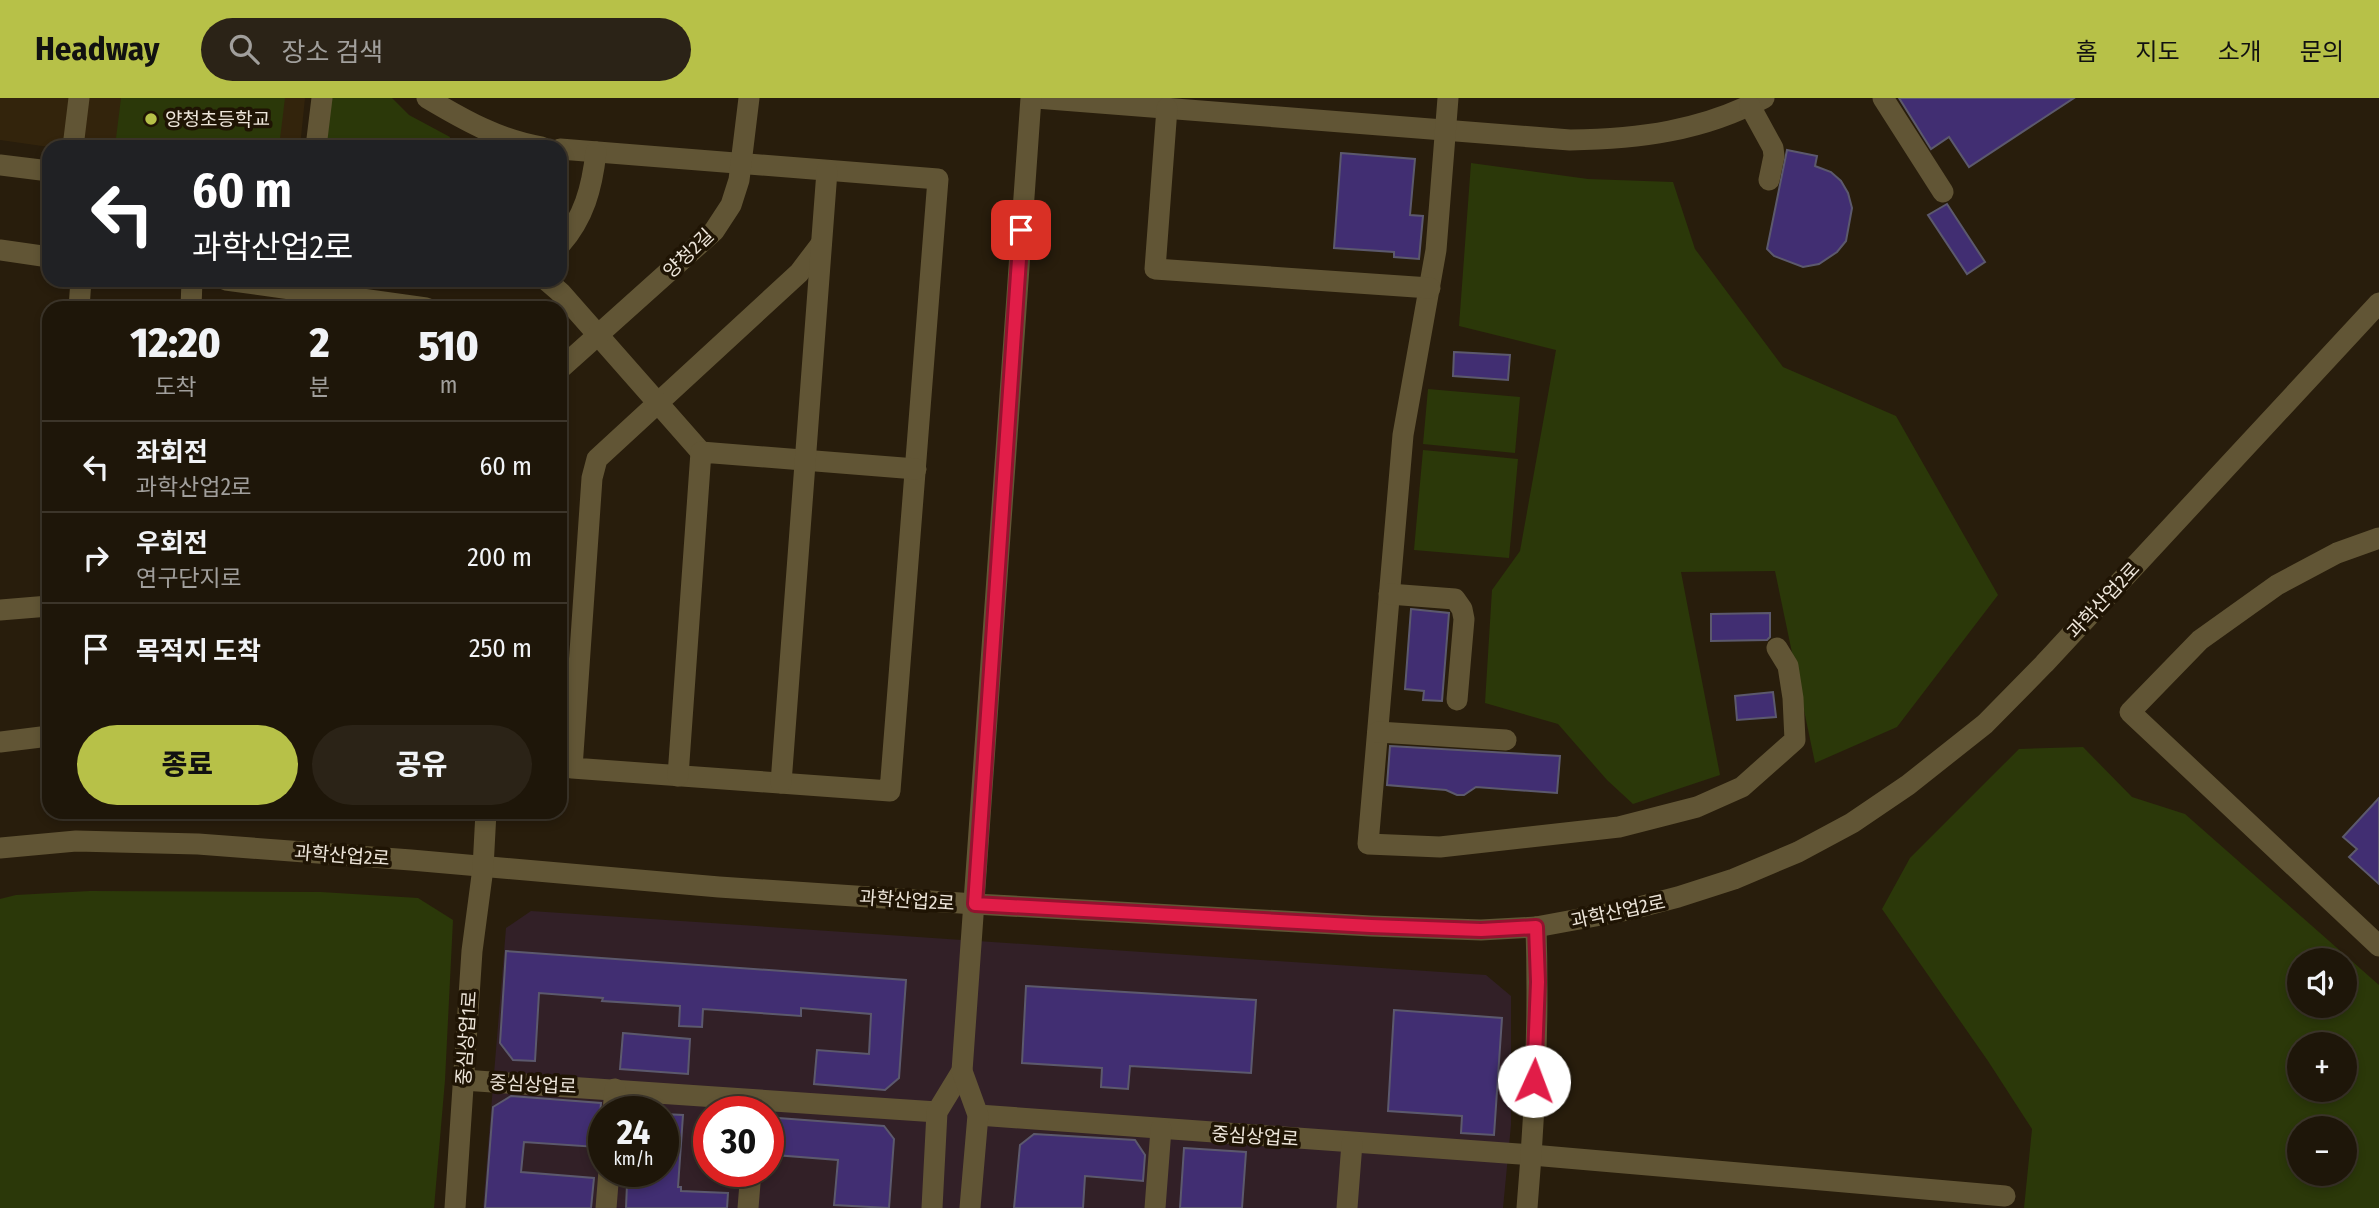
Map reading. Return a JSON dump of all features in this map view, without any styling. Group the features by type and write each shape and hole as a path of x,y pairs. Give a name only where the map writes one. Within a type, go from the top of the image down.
{"street":[{"path":"74,140 79,98"},
{"path":"317,140 322,98"},
{"path":"427,98 464,121 495,135 515,140"},
{"name":"양청2길","path":"567,363 714,231 730,205 740,180 749,98"},
{"path":"970,1208 978,1115 962,1071 1033,98 1142,102 1167,108 1570,140 1655,135 1705,123 1757,102 1773,148 1769,180"},
{"path":"1448,98 1436,250 1405,413 1368,844 1440,847 1619,827 1697,807 1742,788 1795,740 1788,666 1777,648"},
{"path":"1883,98 1942,192"},
{"path":"1167,108 1156,270 1430,288"},
{"path":"567,150 938,179 891,791 572,768 571,634 592,478 597,459 799,273 821,244"},
{"path":"567,236 580,218 589,196 596,152"},
{"path":"0,165 42,170"},
{"path":"781,783 827,171"},
{"path":"0,250 42,256"},
{"path":"266,287 368,301"},
{"path":"553,287 566,301"},
{"path":"567,302 701,452 916,469"},
{"name":"과학산업2로","path":"0,848 76,841 198,844 719,887 1371,926 1481,930 1536,927 1628,910 1734,879 1798,852 1852,823 1908,785 1985,723 2044,664 2379,303"},
{"path":"678,776 701,452"},
{"path":"2379,538 2337,553 2277,585 2200,640 2130,712 2379,946"},
{"path":"1389,594 1455,599 1462,609 1464,619 1457,700"},
{"path":"0,610 42,607"},
{"path":"1378,732 1506,740"},
{"path":"0,742 42,737"},
{"path":"483,868 485,819"},
{"name":"중심상업1로","path":"454,1208 472,951 483,868"},
{"path":"1527,1208 1532,1155 1538,982 1536,927"},
{"path":"932,1208 937,1112 962,1071"},
{"name":"중심상업로","path":"463,1080 615,1089 693,1098"},
{"path":"615,1089 615,1096"},
{"name":"중심상업로","path":"784,1106 937,1112"},
{"name":"중심상업로","path":"978,1115 1532,1155 2005,1196"},
{"path":"1155,1208 1161,1129"},
{"path":"1347,1208 1352,1143"},
{"path":"606,1208 608,1187"},
{"path":"748,1208 750,1187"}],"shaded area":[{"name":"양청초등학교","path":"0,98 305,98 301,140 42,140 42,146 0,140"},
{"path":"531,911 1486,975 1511,996 1511,1125 1503,1208 483,1208 506,928"}],"green space":[{"path":"121,98 285,98 280,140 116,140"},
{"path":"329,98 392,98 409,115 450,137 449,140 324,140"},
{"path":"1471,163 1588,179 1673,182 1695,249 1783,367 1896,416 1998,595 1897,727 1815,763 1775,571 1681,572 1720,775 1633,804 1607,780 1558,724 1485,703 1492,590 1520,551 1556,350 1459,326"},
{"path":"1428,389 1520,397 1515,453 1423,444"},
{"path":"1423,450 1518,459 1509,558 1414,550"},
{"path":"2083,747 2132,797 2185,814 2337,948 2287,948 2287,1018 2357,1018 2357,966 2379,985 2379,1208 2024,1208 2032,1129 1882,909 1910,858 2019,749"},
{"path":"90,891 321,892 418,898 453,920 445,1080 434,1208 0,1208 0,899 16,895"}],"building":[{"path":"1899,98 2074,98 1969,167 1949,137 1931,149"},
{"path":"1787,150 1817,156 1815,166 1831,172 1841,181 1848,193 1852,208 1846,241 1837,252 1819,264 1803,267 1774,256 1767,249"},
{"path":"1341,153 1415,159 1410,215 1423,216 1419,259 1394,257 1394,252 1334,248"},
{"path":"1947,204 1985,262 1967,274 1928,215"},
{"path":"1454,352 1510,355 1508,380 1453,376"},
{"path":"1411,609 1449,613 1442,701 1423,700 1424,691 1405,689"},
{"path":"1770,613 1770,637 1767,640 1711,641 1711,614"},
{"path":"1773,692 1776,717 1737,720 1735,696"},
{"path":"1390,746 1560,756 1557,793 1476,787 1464,795 1457,795 1446,790 1387,785"},
{"path":"2379,798 2379,884 2349,857 2357,849 2343,837"},
{"path":"506,951 906,980 899,1078 885,1090 814,1084 817,1050 869,1054 871,1014 801,1008 801,1016 703,1009 702,1027 679,1026 680,1006 602,1001 603,998 539,993 535,1061 513,1060 500,1043"},
{"path":"1026,986 1256,1000 1251,1073 1130,1066 1128,1089 1101,1087 1102,1068 1022,1063"},
{"path":"1394,1010 1502,1018 1494,1135 1461,1133 1462,1116 1388,1111"},
{"path":"623,1033 690,1039 688,1074 620,1069"},
{"path":"511,1096 588,1102 588,1146 524,1142 521,1172 588,1178 588,1187 593,1187 591,1208 485,1208 493,1107"},
{"path":"679,1115 683,1115 679,1173"},
{"path":"784,1118 884,1126 894,1139 889,1208 834,1205 838,1160 784,1156"},
{"path":"1034,1134 1135,1140 1145,1155 1143,1181 1085,1176 1083,1208 1014,1208 1020,1145"},
{"path":"1184,1148 1246,1152 1242,1208 1180,1208"},
{"path":"627,1187 681,1187 681,1191 728,1193 727,1208 626,1208"}],"place":[{"name":"양청초등학교","path":"151,119"}],"route":[{"path":"1021,230 975,904 1371,926 1481,930 1536,927 1538,982 1534,1081"}]}
